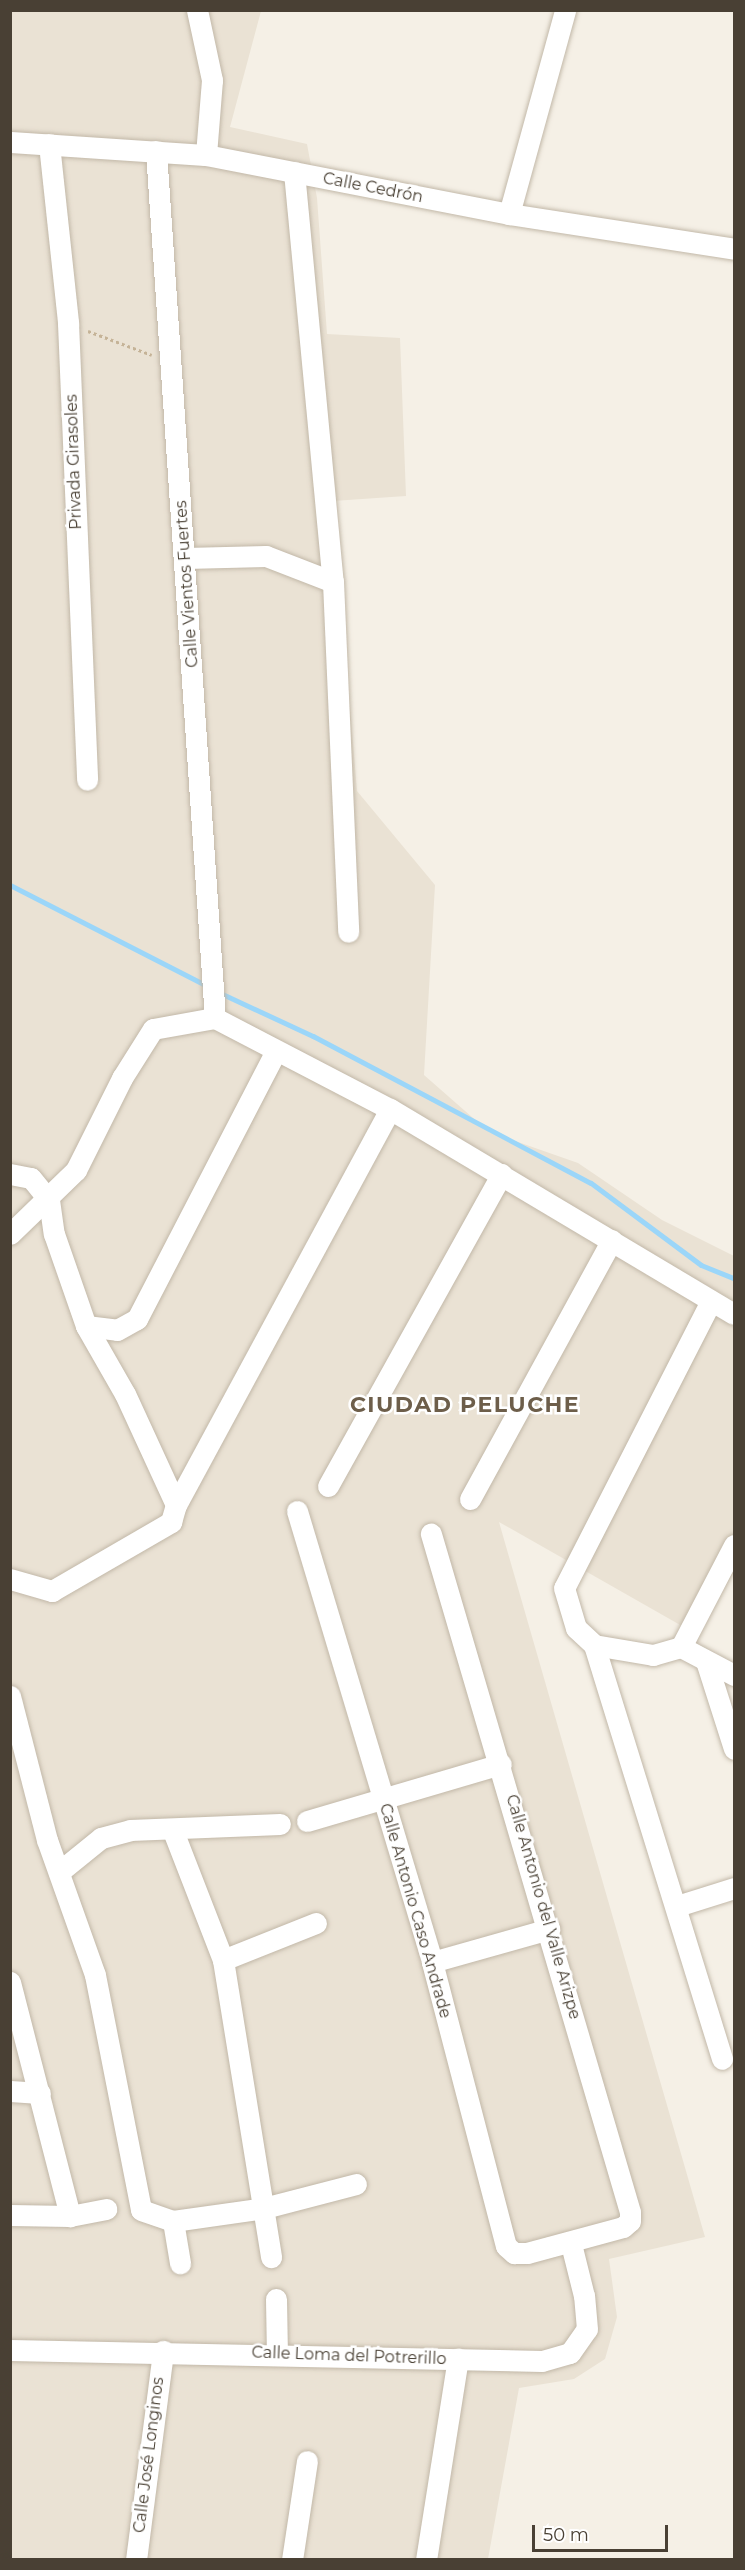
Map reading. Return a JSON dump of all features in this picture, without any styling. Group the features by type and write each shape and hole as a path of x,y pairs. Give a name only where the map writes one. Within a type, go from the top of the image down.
{"street":[{"path":"196,10 212,80 206,155"},
{"path":"509,214 565,10"},
{"name":"Calle Cedrón","path":"10,142 206,155 509,214 735,249"},
{"name":"Privada Girasoles","path":"49,144 68,323 87,780"},
{"name":"Calle Vientos Fuertes","path":"156,151 173,363 214,1010"},
{"path":"294,172 333,582 348,932"},
{"path":"185,558 266,556 333,582"},
{"path":"10,1234 49,1200 76,1170 122,1078 153,1029 214,1010 275,1053 390,1109 735,1314"},
{"path":"86,1326 117,1330 137,1319 275,1053"},
{"path":"10,1579 52,1592 171,1522 176,1505 390,1109"},
{"path":"10,1174 31,1178 49,1200 54,1234 86,1326 125,1394 176,1505"},
{"path":"328,1486 502,1174"},
{"path":"470,1499 612,1240"},
{"path":"711,1301 564,1588 576,1628 594,1645 677,1906 722,2059"},
{"name":"Calle Antonio Caso Andrade","path":"297,1511 432,1962 506,2246 514,2253 527,2253 571,2244"},
{"name":"Calle Antonio del Valle Arizpe","path":"431,1534 501,1764 630,2212 630,2221 623,2227 571,2244"},
{"path":"681,1647 733,1552"},
{"path":"594,1645 653,1655 681,1647 735,1675"},
{"path":"706,1661 735,1749"},
{"path":"12,1706 47,1840 95,1975 141,2210 173,2221 264,2208 356,2184"},
{"path":"307,1821 501,1764"},
{"path":"59,1872 101,1838 129,1830 173,1831 280,1824"},
{"path":"173,1831 223,1960 271,2257"},
{"path":"677,1906 735,1888"},
{"path":"223,1960 316,1923"},
{"path":"432,1962 549,1929"},
{"path":"10,1982 70,2216"},
{"path":"10,2091 40,2093"},
{"path":"10,2215 70,2216 106,2209"},
{"path":"173,2221 180,2263"},
{"name":"Calle Loma del Potrerillo","path":"10,2350 163,2351 542,2361 570,2353 586,2329 584,2296 571,2244"},
{"path":"276,2299 277,2354"},
{"name":"Calle José Longinos","path":"136,2559 163,2351"},
{"path":"426,2559 458,2359"},
{"path":"292,2559 307,2462"}],"path":[{"path":"68,323 173,363"}],"shaded area":[{"path":"11,11 261,11 230,127 307,144 317,198 327,334 400,338 406,496 333,501 357,791 435,885 424,1075 489,1132 578,1163 662,1220 734,1256 734,1572 696,1634 499,1522 705,2237 609,2259 617,2317 605,2359 574,2379 519,2388 488,2559 11,2560"}],"waterway":[{"path":"10,885 207,986"},
{"path":"218,992 313,1036 591,1183 701,1265 734,1278"}],"district":[{"name":"CIUDAD PELUCHE","path":"465,1405"}]}
